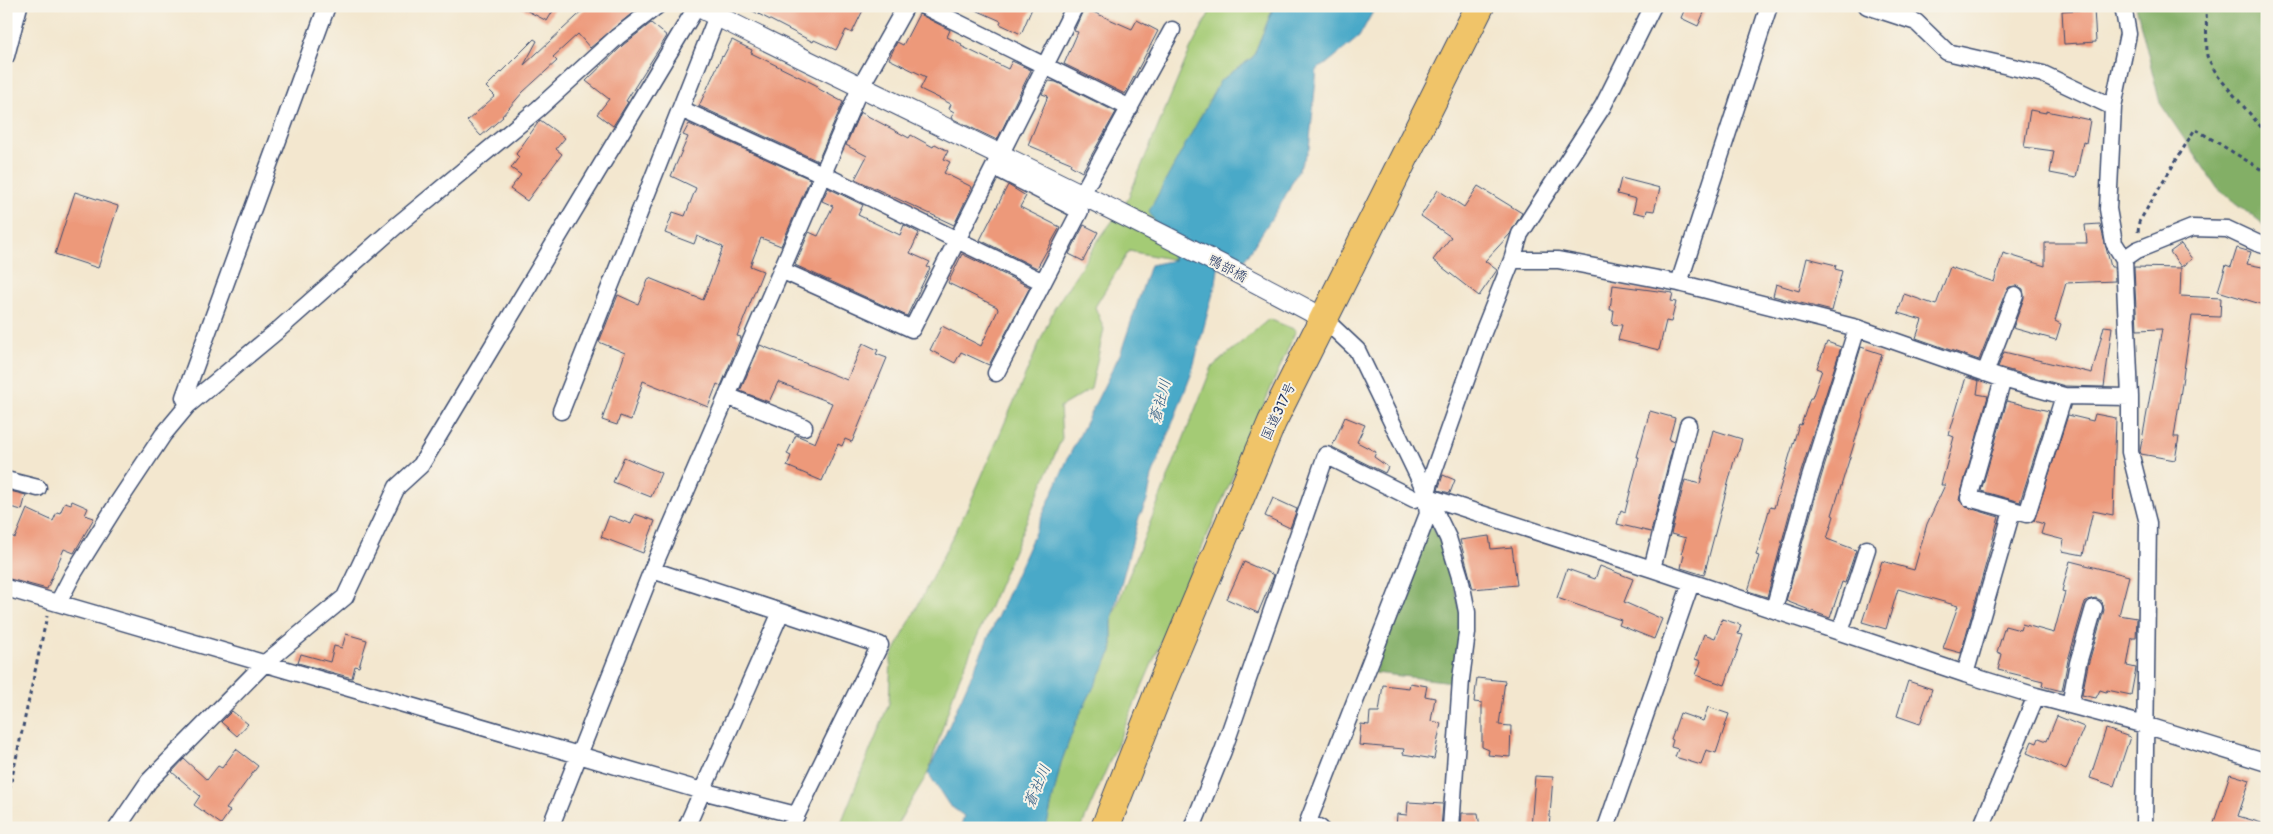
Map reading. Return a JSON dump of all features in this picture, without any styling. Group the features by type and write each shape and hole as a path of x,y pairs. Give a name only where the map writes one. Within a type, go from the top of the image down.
{"highway":[{"name":"国道317号","path":"1105,828 1162,681 1318,315 1480,6"}],"street":[{"path":"6,56 19,6"},
{"path":"188,405 184,397 327,6"},
{"path":"54,602 163,436 188,405 277,331 396,226 538,109 618,37 657,6"},
{"path":"117,828 149,781 264,664 345,597 397,487 421,464 697,6"},
{"name":"鴨部橋","path":"697,6 860,88 997,161 1082,194 1143,223 1318,315"},
{"path":"550,828 652,570 822,174 860,88 906,6"},
{"path":"924,6 1130,108"},
{"path":"781,270 912,329 1075,6"},
{"path":"1320,828 1308,822 1428,514 1426,496 1482,334 1512,260 1520,234 1603,106 1653,6"},
{"path":"1678,282 1769,6"},
{"path":"1867,6 1916,22 1947,52 2043,74 2113,107"},
{"path":"2123,6 2128,34 2113,107 2108,209 2114,243 2131,254"},
{"path":"561,411 717,16"},
{"path":"1082,194 1172,30"},
{"path":"681,109 822,174 1043,282"},
{"path":"996,373 1080,211 997,161"},
{"path":"2131,254 2192,228 2227,229 2267,246"},
{"path":"2131,254 2130,452 2148,524 2144,828"},
{"path":"1512,260 1558,260 1678,282 1857,328 2003,379 2064,396 2130,397"},
{"path":"1985,373 2015,294"},
{"path":"1318,315 1357,350 1426,496 1448,538 1460,577 1467,612 1467,633 1461,679 1451,828"},
{"path":"1774,609 1809,480 1857,328"},
{"path":"2003,379 1969,498 2012,511 2027,514 2064,396"},
{"path":"727,396 804,427"},
{"path":"1652,569 1688,424"},
{"path":"1192,828 1223,751 1326,455 1414,499 1426,496 1774,609 1965,674 2036,696 2145,725 2267,763"},
{"path":"6,480 38,488"},
{"path":"1965,674 2012,511"},
{"path":"1840,632 1867,549"},
{"path":"6,588 578,755 702,792 793,822 880,645 652,570"},
{"path":"1606,828 1691,583"},
{"path":"2070,705 2078,663 2094,608"},
{"path":"686,828 781,612"},
{"path":"1981,828 2036,696"}],"path":[{"path":"2206,6 2207,56 2217,75 2267,134"},
{"path":"2131,254 2139,222 2195,129 2267,173"},
{"path":"6,806 54,602"}],"green space":[{"path":"1213,6 1274,6 1253,57 1220,81 1175,260 1129,251 1095,307 1104,329 1091,389 1060,407 1062,438 956,686 928,773 895,828 839,828 889,703 891,658 970,503 1054,309 1099,239 1126,203 1190,50"},
{"path":"2136,6 2267,6 2267,228 2218,189 2160,103"},
{"path":"1269,319 1296,330 1081,828 1046,828 1061,763 1076,722 1112,651 1112,618 1212,367"},
{"path":"1430,521 1447,556 1465,633 1453,682 1375,673"}],"water":[{"name":"蒼社川","path":"1274,6 1376,6 1359,37 1325,65 1317,69 1309,149 1282,202 1242,264 1220,257 1216,282 1191,375 1152,476 1147,501 1139,517 1112,618 1112,651 1076,722 1061,763 1046,828 960,828 964,816 949,805 928,773 1068,458 1121,352 1150,265 1174,260 1149,211 1220,81 1253,57"}],"building":[{"path":"518,6 556,6 547,21"},
{"path":"588,6 632,6 636,10 590,48 578,34 553,57 557,61 523,92 503,117 481,136 467,121 495,96 486,87 534,39 537,41 524,65"},
{"path":"743,6 865,6 852,33 846,30 836,50 814,40 813,42"},
{"path":"967,6 1033,6 1021,34 1000,24 1001,21"},
{"path":"1686,6 1707,6 1698,26 1681,18"},
{"path":"1084,8 1132,29 1137,20 1158,31 1125,94 1064,64 1078,32 1074,31"},
{"path":"2094,9 2096,42 2064,44 2062,11"},
{"path":"919,14 950,30 947,37 962,44 961,46 1008,69 1012,61 1031,70 997,140 951,118 954,112 949,109 951,104 920,89 926,77 889,59 897,42 903,45"},
{"path":"651,23 667,36 626,101 628,102 613,126 597,114 609,99 586,81 623,45"},
{"path":"732,40 752,50 751,53 818,86 817,88 843,102 818,161 699,106 722,56"},
{"path":"1049,81 1056,82 1116,112 1082,172 1070,165 1071,163 1028,145 1048,96 1042,94"},
{"path":"2030,110 2046,113 2046,111 2090,120 2086,143 2083,142 2076,178 2050,173 2054,151 2024,147"},
{"path":"860,112 909,138 911,135 933,147 935,144 948,151 944,159 950,162 944,173 972,187 954,225 855,179 867,156 846,145"},
{"path":"540,120 565,138 556,149 562,154 527,201 510,189 521,175 511,168 519,157 516,154"},
{"path":"689,124 810,179 781,246 761,238 750,266 763,271 737,336 741,337 721,386 717,384 708,407 643,381 631,420 620,416 617,425 602,420 625,353 599,342 618,295 638,304 649,278 703,300 723,247 697,236 694,244 665,233 673,212 685,216 696,188 671,176 688,137 683,135"},
{"path":"1621,178 1660,188 1654,211 1647,210 1646,215 1633,212 1636,199 1617,194"},
{"path":"1008,185 1026,196 1020,207 1060,227 1037,268 980,240"},
{"path":"1478,186 1522,213 1510,234 1485,261 1497,270 1479,296 1433,260 1451,237 1421,216 1438,190 1464,207"},
{"path":"828,188 863,205 858,215 900,235 904,225 919,233 910,253 930,262 927,267 930,268 907,316 795,265 809,232 818,236 833,206 822,201"},
{"path":"75,192 118,206 98,268 55,254"},
{"path":"2100,224 2111,267 2114,267 2115,281 2066,283 2055,321 2061,324 2056,340 2013,328 2024,298 2023,289 2018,286 2009,287 2006,291 1979,360 1916,338 1922,320 1898,313 1904,294 1936,305 1950,267 1994,282 2003,253 2045,266 2045,243 2087,243 2085,225"},
{"path":"1084,225 1098,232 1083,261 1069,254"},
{"path":"2181,244 2192,259 2181,267 2170,252"},
{"path":"2237,248 2251,252 2247,264 2267,268 2267,306 2218,291 2226,265 2231,267"},
{"path":"962,254 1030,287 989,365 961,352 955,363 930,350 942,326 981,346 998,310 997,307 948,283"},
{"path":"1807,258 1836,265 1835,269 1842,271 1832,311 1773,296 1776,284 1799,291"},
{"path":"2134,267 2181,268 2180,296 2221,298 2220,317 2192,316 2174,437 2179,437 2175,460 2141,454 2140,451 2162,329 2137,330"},
{"path":"1613,285 1673,293 1671,301 1676,302 1671,322 1666,321 1659,350 1618,340 1622,325 1612,324 1614,310 1610,310"},
{"path":"2104,326 2112,327 2104,387 2065,386 1998,367 2004,352 2092,373"},
{"path":"1827,342 1841,347 1799,478 1767,597 1748,591 1759,556 1756,555 1770,507 1774,508 1799,424 1801,425 1822,370 1817,368"},
{"path":"863,343 878,350 876,354 887,358 852,442 845,439 842,446 838,444 822,481 787,466 791,456 787,454 796,435 815,443 832,403 778,382 769,402 740,391 760,345 847,380"},
{"path":"1861,347 1882,354 1832,515 1834,516 1827,539 1856,550 1845,583 1842,582 1830,618 1786,601"},
{"path":"1966,377 1979,381 1977,394 1988,396 1959,500 1966,507 1999,517 1961,653 1943,648 1958,606 1898,589 1886,629 1862,622 1882,561 1914,570 1927,524 1945,485 1941,485 1954,437 1949,435"},
{"path":"2007,401 2049,411 2020,502 1981,491"},
{"path":"1650,411 1675,418 1669,440 1674,442 1651,532 1617,524 1621,510 1625,512 1639,457 1637,457"},
{"path":"2095,414 2116,418 2113,515 2093,511 2083,555 2062,551 2064,540 2041,534 2044,524 2034,521 2068,415 2093,421"},
{"path":"1345,417 1365,425 1357,442 1376,452 1374,457 1388,467 1385,473 1332,447"},
{"path":"1713,430 1742,439 1737,457 1735,457 1704,575 1681,568 1684,555 1681,554 1686,538 1671,534 1685,480 1700,484"},
{"path":"624,457 661,473 651,497 613,482"},
{"path":"1443,475 1455,480 1450,493 1438,490"},
{"path":"10,491 26,495 22,510 6,506"},
{"path":"1273,498 1297,509 1290,528 1265,516"},
{"path":"72,501 88,508 85,515 94,518 74,553 64,549 47,589 6,578 6,545 11,536 15,538 27,509 53,521 57,512 60,513 65,502 71,504"},
{"path":"635,514 655,521 643,553 601,537 609,516 631,524"},
{"path":"1489,536 1491,549 1512,547 1517,585 1473,589 1460,540"},
{"path":"2070,561 2129,576 2119,615 2137,618 2136,638 2132,638 2127,666 2136,668 2131,695 2100,690 2096,698 2082,695 2088,665 2104,610 2102,601 2096,598 2087,600 2084,605 2068,660 2062,691 2042,686 2043,681 1998,670 2002,654 1997,652 2005,626 2020,630 2022,624 2054,633 2065,592 2062,591"},
{"path":"1244,562 1274,575 1258,613 1227,599"},
{"path":"1600,566 1633,579 1624,602 1662,619 1654,639 1619,625 1621,620 1557,598 1567,569 1595,579"},
{"path":"1722,619 1741,625 1738,634 1743,635 1725,685 1696,675 1701,661 1695,659 1704,634 1715,638"},
{"path":"346,634 367,640 359,667 355,666 352,678 298,663 301,654 330,662 334,646 342,648"},
{"path":"1477,678 1505,681 1499,725 1511,726 1510,757 1488,755 1489,750 1482,747 1482,703 1474,702"},
{"path":"1908,681 1932,689 1920,724 1897,716"},
{"path":"1410,683 1427,686 1425,696 1435,698 1431,721 1441,723 1434,759 1403,754 1404,749 1359,745 1361,724 1369,725 1370,712 1379,712 1383,685 1409,688"},
{"path":"1708,707 1729,714 1716,753 1706,750 1701,765 1675,757 1678,749 1671,747 1673,740 1671,739 1680,713 1703,721"},
{"path":"232,711 248,724 237,736 221,722"},
{"path":"2057,716 2084,727 2066,770 2027,753 2032,741 2037,743 2039,738 2047,741"},
{"path":"2106,729 2130,737 2114,786 2090,778"},
{"path":"236,749 258,766 226,809 230,811 221,824 194,805 200,796 172,772 184,759 207,780 218,766 222,768"},
{"path":"2230,774 2250,780 2238,816 2265,824 2264,828 2212,828"},
{"path":"1535,776 1553,777 1549,828 1531,828"},
{"path":"1408,802 1443,804 1441,828 1396,828 1397,814 1407,815"},
{"path":"1462,813 1478,813 1480,828 1461,828"}]}
